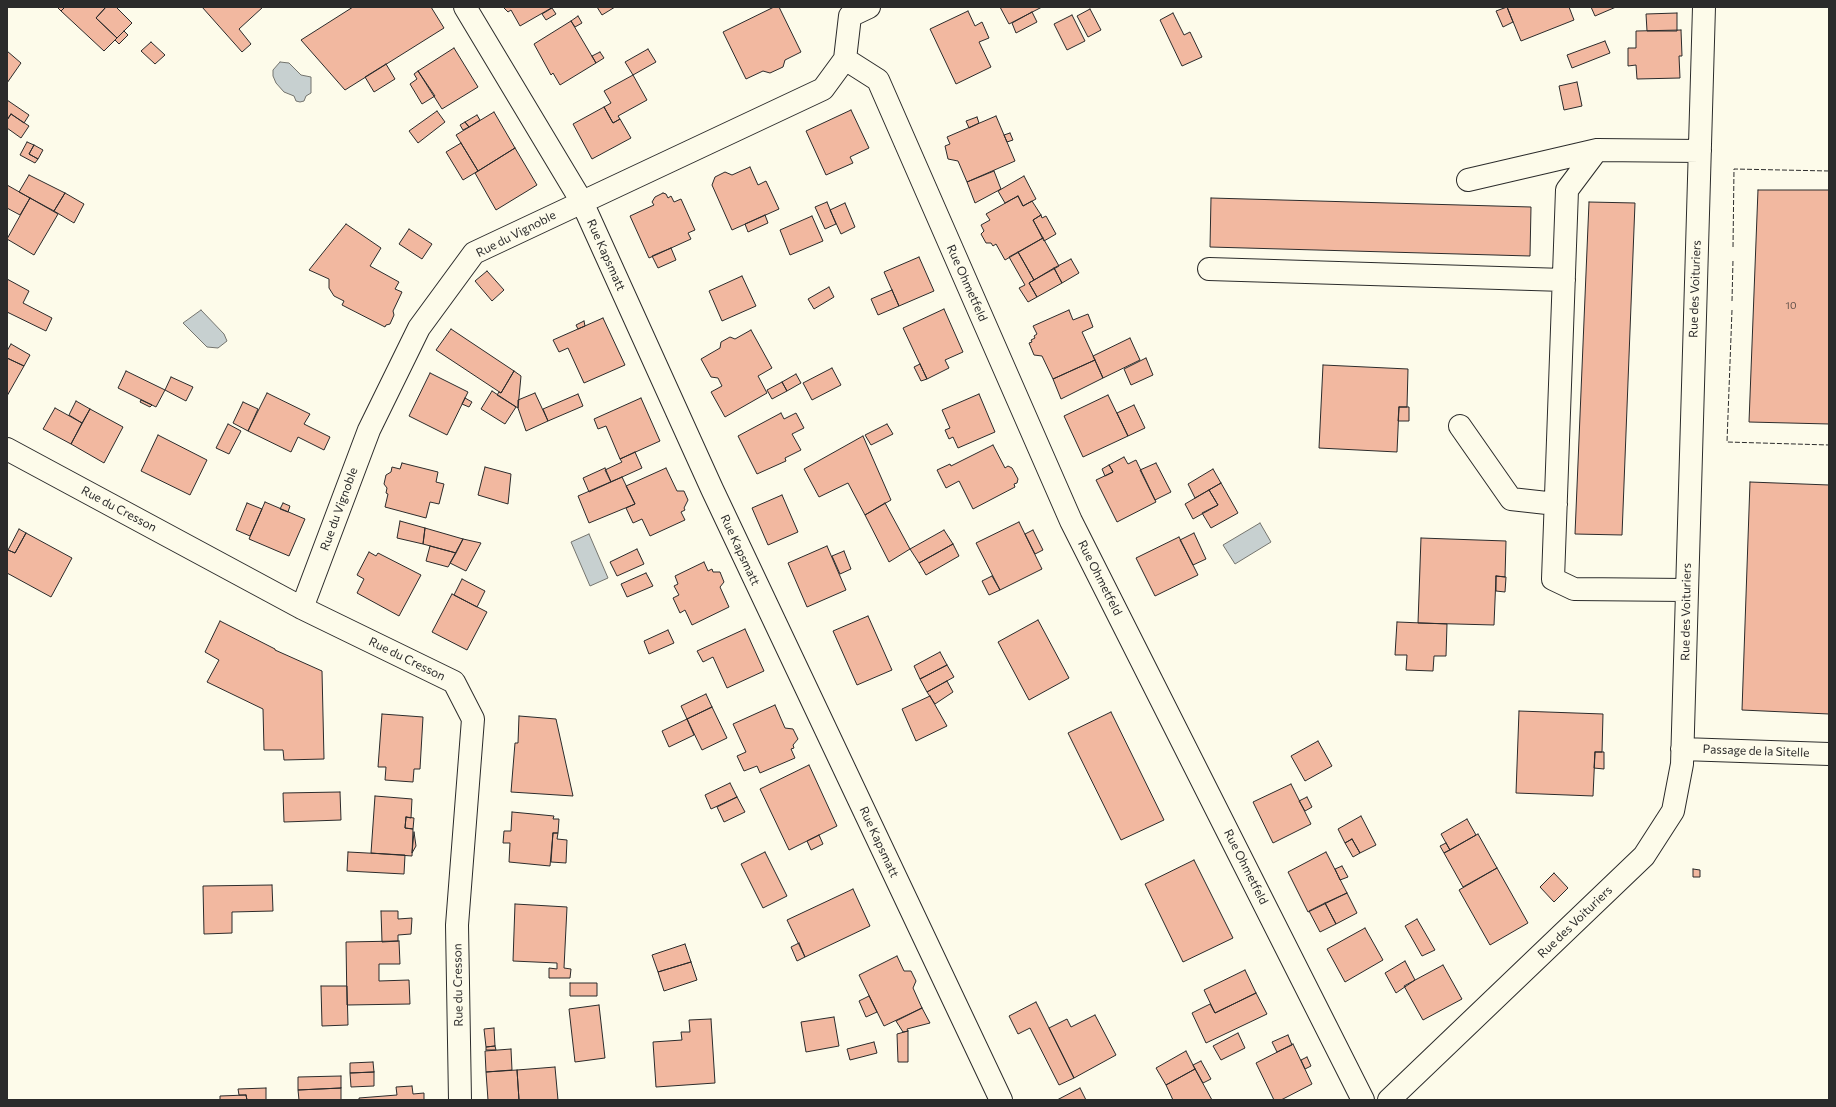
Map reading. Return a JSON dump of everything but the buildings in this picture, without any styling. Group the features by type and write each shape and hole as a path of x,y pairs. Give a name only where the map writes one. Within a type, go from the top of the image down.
{"street":[{"name":"Rue Kapsmatt","path":"466,7 582,202 712,489 1001,1100"},
{"name":"Rue du Vignoble","path":"302,608 369,430 419,328 474,253 823,89 845,59 850,16 869,7"},
{"name":"Rue des Voituriers","path":"1389,1100 1644,856 1673,811 1682,764 1704,7"},
{"name":"Rue Ohmetfeld","path":"845,59 878,80 1071,521 1363,1100"},
{"path":"1468,180 1597,150 1700,151"},
{"path":"1597,150 1567,190 1553,579 1574,589 1686,590"},
{"path":"1209,269 1564,280"},
{"path":"1460,426 1511,499 1556,504"},
{"name":"Rue du Cresson","path":"7,449 302,608 454,682 473,720 457,926 460,1100"},
{"name":"Passage de la Sitelle","path":"1682,749 1829,754"}],"shaded area":[{"path":"280,62 289,63 301,75 311,77 311,93 306,96 304,101 296,101 294,96 284,92 276,83 273,76 273,70"},
{"path":"201,310 224,334 227,341 218,348 207,347 183,323"},
{"path":"1260,523 1271,542 1235,564 1223,545"},
{"path":"589,534 608,578 590,586 571,542"}],"fence":[{"path":"1733,247 1734,169 1829,171"},
{"path":"1732,301 1733,260"},
{"path":"1732,310 1727,442 1829,445"}]}
